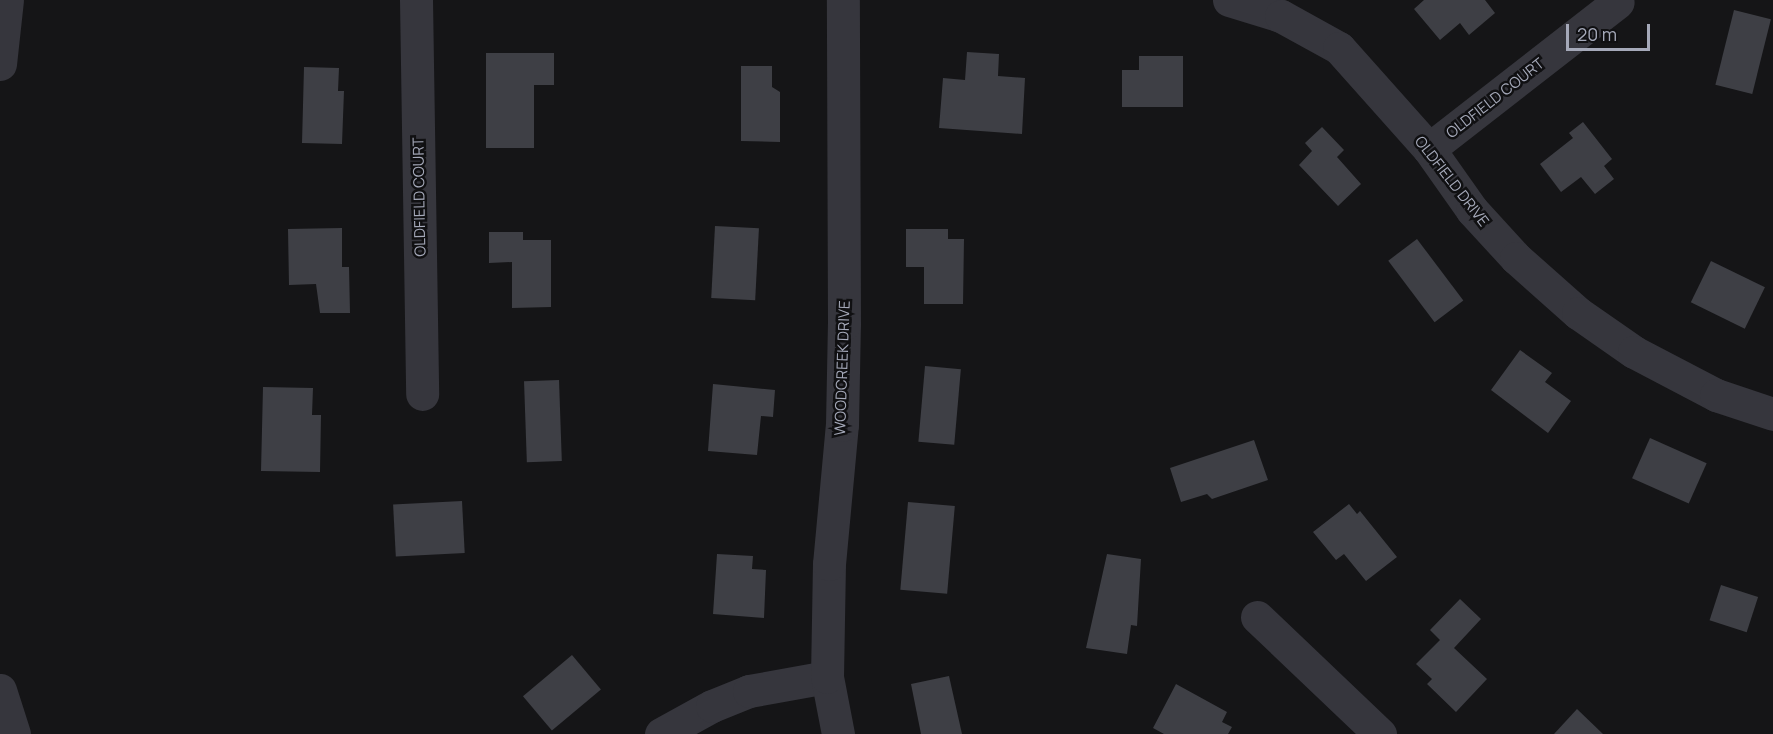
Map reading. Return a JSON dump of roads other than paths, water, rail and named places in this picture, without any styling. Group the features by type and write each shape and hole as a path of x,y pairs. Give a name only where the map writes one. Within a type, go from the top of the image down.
{"street":[{"path":"0,64 7,0"},
{"name":"OLDFIELD COURT","path":"416,0 422,394"},
{"name":"WOODCREEK DRIVE","path":"838,734 827,676 829,564 842,425 843,0"},
{"name":"OLDFIELD DRIVE","path":"1229,0 1281,16 1339,48 1429,149 1472,210 1516,258 1578,313 1665,368 1716,394 1773,414"},
{"name":"OLDFIELD COURT","path":"1429,149 1618,2"},
{"path":"1257,617 1380,734"},
{"path":"661,734 711,706 749,691 827,676"},
{"path":"0,690 14,734"}]}
